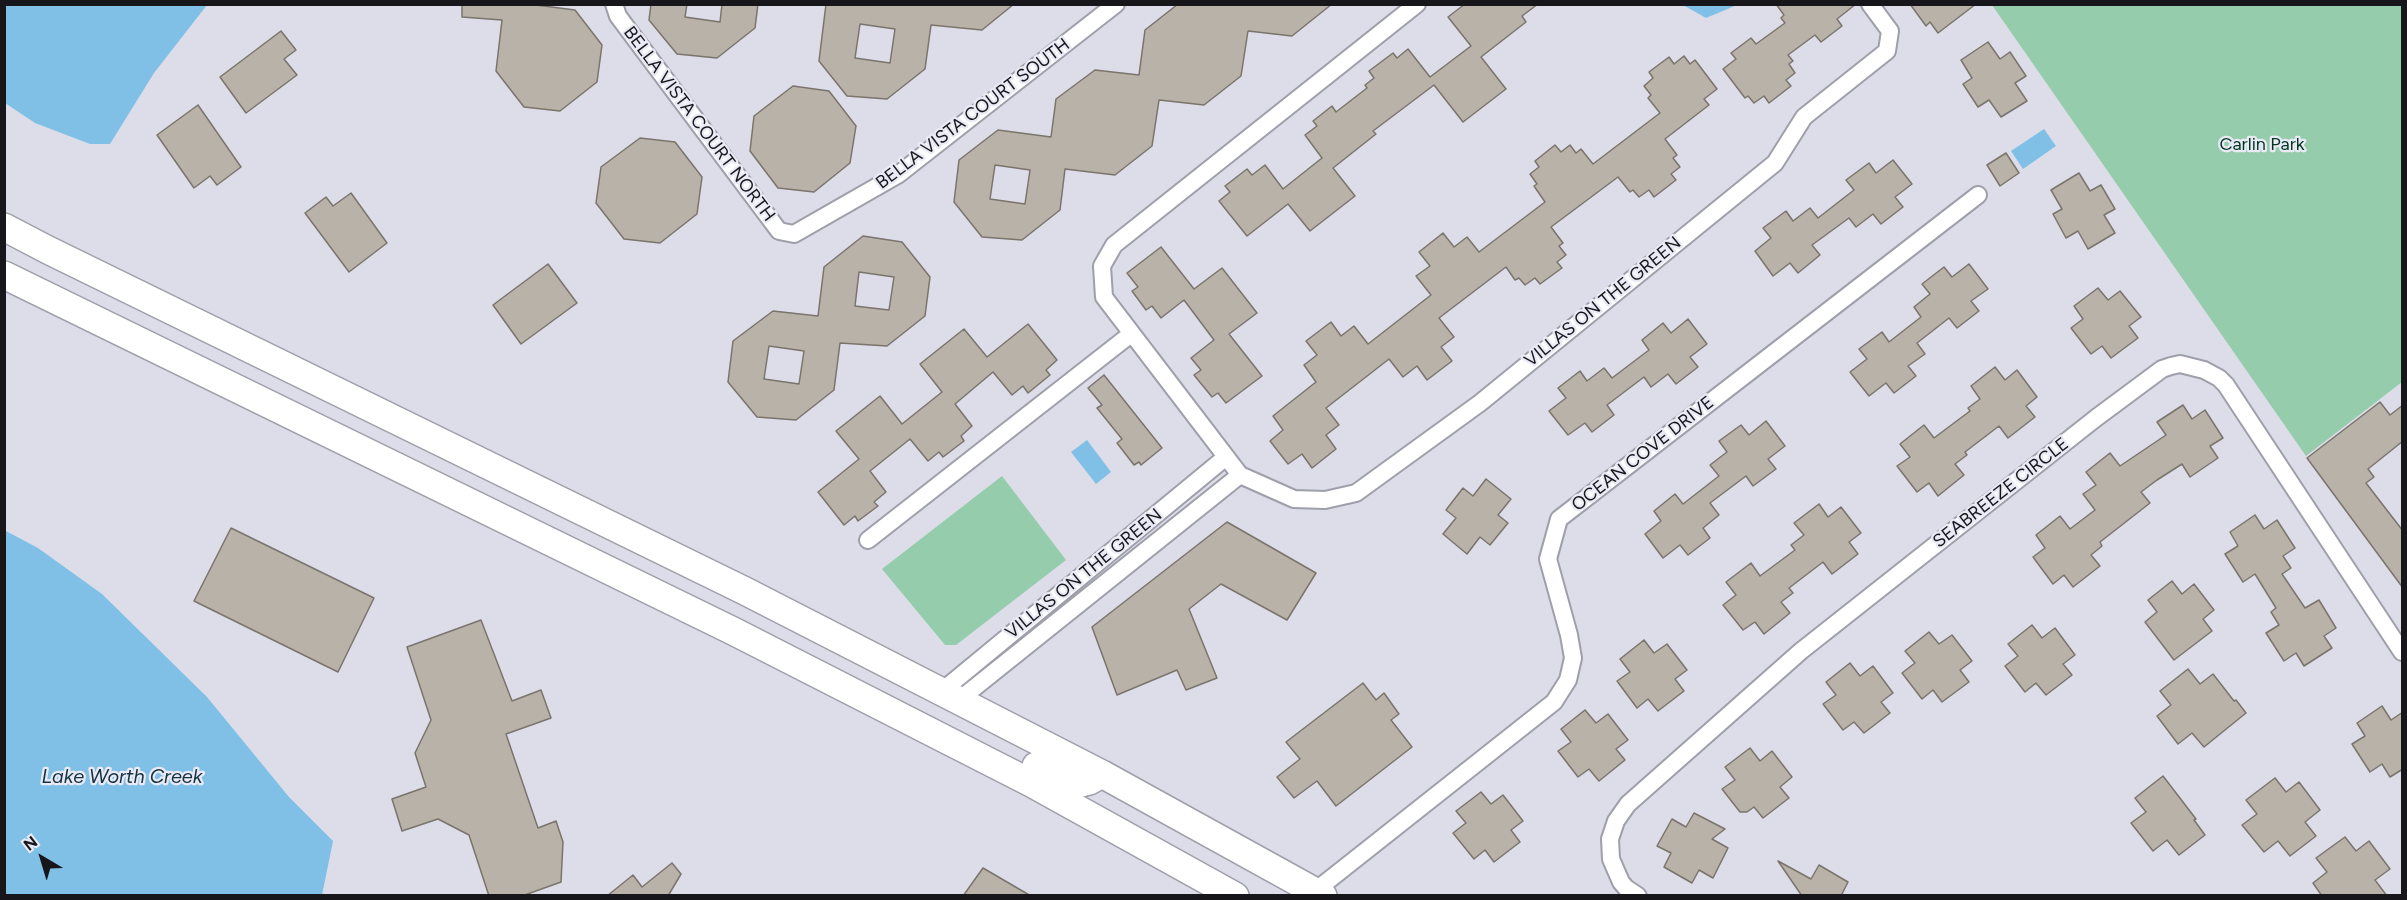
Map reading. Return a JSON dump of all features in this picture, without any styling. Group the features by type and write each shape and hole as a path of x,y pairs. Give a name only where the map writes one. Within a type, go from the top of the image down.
{"main road":[{"path":"4,227 514,480 745,591 951,695 1102,774 1319,893"},
{"path":"15,280 103,308 214,357 299,399 316,397 331,389"},
{"path":"15,280 335,435 783,657 1031,783 1235,896"},
{"path":"335,435 352,428 373,427 465,474 514,480"},
{"path":"783,657 826,663 1074,785 1102,774"}],"street":[{"name":"BELLA VISTA COURT NORTH","path":"614,4 618,16 779,231 794,234"},
{"name":"BELLA VISTA COURT SOUTH","path":"794,234 899,174 1116,4"},
{"name":"VILLAS ON THE GREEN","path":"1417,4 1114,245 1102,266 1104,297 1240,475 1294,499 1324,500 1356,493 1480,403 1775,163 1804,117 1887,51 1890,31 1870,4"},
{"name":"OCEAN COVE DRIVE","path":"1319,893 1554,702 1568,680 1573,658 1569,635 1548,560 1558,519 1978,195"},
{"path":"868,540 1131,334"},
{"name":"SEABREEZE CIRCLE","path":"1638,896 1621,882 1611,859 1610,839 1616,821 1628,804 1801,651 2096,418 2162,369 2171,366 2180,364 2204,369 2226,385 2403,652"},
{"name":"VILLAS ON THE GREEN","path":"951,695 1226,457"},
{"name":"VILLAS ON THE GREEN","path":"951,695 1240,475"}],"green space":[{"name":"Carlin Park","path":"1992,5 2402,5 2402,382 2306,456"},
{"path":"1002,476 1066,560 956,645 945,645 882,569"}],"water":[{"path":"1683,4 1737,5 1706,18"},
{"path":"4,5 207,5 154,73 110,144 90,144 35,123 5,103"},
{"path":"2044,129 2056,146 2023,169 2011,151"},
{"path":"1087,440 1111,472 1096,484 1071,452"},
{"name":"Lake Worth Creek","path":"4,530 38,548 102,594 207,697 289,797 333,841 322,895 5,895"}],"building":[{"path":"462,4 528,4 575,10 602,45 597,82 560,111 524,107 496,71 502,20 462,17"},
{"path":"651,4 687,4 685,17 720,22 722,4 758,4 755,28 717,58 677,54 649,20"},
{"path":"826,4 1014,4 982,30 931,25 925,69 887,99 847,96 819,61","holes":["860,24 895,29 890,63 855,58"]},
{"path":"1178,4 1332,4 1292,36 1248,31 1241,76 1204,105 1159,100 1152,146 1115,175 1065,169 1060,210 1022,240 982,237 954,202 959,160 998,130 1051,137 1056,99 1095,70 1139,75 1145,30","holes":["995,165 1030,170 1025,204 990,199"]},
{"path":"1465,4 1538,4 1522,16 1526,22 1481,57 1506,89 1463,122 1434,85 1373,131 1376,134 1333,168 1355,196 1310,231 1288,204 1247,236 1219,201 1230,192 1225,186 1247,169 1252,175 1265,165 1283,189 1322,158 1305,135 1317,126 1313,121 1332,106 1336,112 1367,88 1365,85 1374,78 1369,71 1393,53 1397,58 1408,49 1430,77 1471,46 1448,17"},
{"path":"1776,4 1856,4 1837,19 1842,26 1821,42 1815,35 1788,55 1793,61 1789,64 1795,73 1786,80 1791,86 1769,103 1764,96 1754,103 1748,96 1745,98 1723,69 1736,59 1731,53 1751,38 1756,44 1785,23 1781,18 1784,15"},
{"path":"1910,4 1976,4 1938,33 1930,22 1926,26"},
{"path":"281,31 296,50 284,59 297,75 246,113 220,77"},
{"path":"1988,42 2000,59 2010,52 2026,76 2015,83 2027,101 2001,117 1989,100 1978,107 1963,84 1972,78 1961,60"},
{"path":"1684,56 1690,64 1695,60 1717,89 1704,99 1709,105 1665,139 1677,155 1673,158 1680,167 1671,174 1676,180 1654,197 1649,190 1639,197 1633,190 1630,192 1618,177 1551,227 1563,243 1559,246 1566,255 1557,262 1562,268 1540,284 1535,278 1525,285 1519,278 1515,280 1506,267 1439,318 1454,337 1441,347 1452,361 1427,380 1417,366 1403,377 1389,359 1326,408 1339,425 1326,435 1336,449 1312,468 1302,454 1288,464 1270,441 1283,430 1273,416 1316,382 1304,365 1317,355 1306,341 1331,322 1341,336 1354,326 1368,344 1431,295 1416,276 1430,266 1419,252 1443,233 1454,247 1467,237 1479,252 1545,202 1534,186 1537,184 1530,174 1539,167 1535,161 1555,145 1561,152 1570,145 1576,153 1581,149 1593,164 1660,113 1648,98 1651,95 1644,86 1653,78 1649,72 1669,57 1674,64"},
{"path":"793,86 829,91 856,126 850,163 814,192 778,188 750,151 754,116"},
{"path":"198,105 241,167 217,185 210,176 194,188 157,135"},
{"path":"640,138 675,142 702,177 697,214 660,243 624,239 596,203 601,167"},
{"path":"2006,153 2019,173 2000,186 1987,165"},
{"path":"1893,160 1912,184 1895,197 1903,207 1881,224 1873,214 1856,227 1849,218 1812,245 1820,255 1798,273 1790,263 1773,276 1755,251 1771,238 1763,228 1786,211 1793,221 1810,208 1818,218 1854,190 1846,180 1869,163 1876,173"},
{"path":"2079,173 2090,191 2101,185 2115,209 2104,215 2115,233 2088,249 2078,231 2066,238 2053,214 2062,209 2051,190"},
{"path":"351,193 387,243 349,272 305,213 326,197 333,206"},
{"path":"863,236 902,242 930,277 925,316 887,346 840,343 834,390 796,420 757,417 728,382 733,341 773,311 818,316 824,267","holes":["859,272 894,277 889,310 855,306","769,346 804,351 799,384 764,379"]},
{"path":"1161,247 1194,289 1222,268 1257,313 1229,334 1262,376 1226,403 1218,393 1212,397 1194,375 1201,370 1191,358 1214,340 1184,300 1161,318 1152,306 1146,310 1132,291 1138,287 1127,273"},
{"path":"548,264 577,303 521,344 493,305"},
{"path":"1969,264 1988,289 1971,301 1979,311 1957,328 1949,318 1917,343 1925,354 1908,366 1916,376 1894,393 1886,383 1869,396 1850,372 1867,359 1859,349 1882,332 1889,342 1921,317 1914,307 1930,294 1922,284 1944,267 1952,277"},
{"path":"2098,288 2108,300 2120,291 2141,317 2129,326 2138,338 2111,358 2102,346 2091,354 2071,328 2083,319 2074,306"},
{"path":"1688,319 1707,344 1690,357 1698,367 1676,384 1668,374 1651,387 1644,377 1607,405 1614,415 1592,432 1585,423 1568,435 1549,411 1566,398 1558,388 1580,371 1587,381 1604,368 1612,378 1649,350 1642,340 1663,323 1671,333"},
{"path":"1028,324 1057,360 1046,370 1050,375 1028,393 1023,386 1012,395 993,372 955,404 972,426 961,436 964,441 943,457 939,452 928,461 910,439 870,471 886,492 874,502 878,506 858,521 855,516 844,525 818,492 859,459 836,431 880,396 902,424 942,392 920,364 964,329 987,357"},
{"path":"1995,367 2005,380 2017,370 2037,397 2026,406 2035,417 2008,438 1999,426 1965,452 1967,455 1955,464 1964,475 1938,496 1929,483 1917,492 1897,466 1910,457 1900,444 1924,425 1934,438 1970,411 1968,408 1980,399 1971,386"},
{"path":"1104,375 1162,448 1141,465 1139,462 1134,465 1117,443 1122,439 1097,408 1102,405 1088,388"},
{"path":"2380,402 2390,415 2403,405 2403,441 2368,469 2374,477 2366,483 2403,531 2403,588 2307,458"},
{"path":"2183,405 2192,419 2205,410 2223,438 2210,446 2218,458 2190,477 2182,464 2141,492 2150,503 2100,542 2102,546 2091,555 2100,566 2073,587 2064,575 2053,584 2033,557 2045,548 2036,535 2060,516 2070,529 2095,510 2083,494 2096,485 2086,472 2110,453 2120,466 2166,435 2157,422"},
{"path":"1766,421 1785,446 1768,459 1776,469 1753,486 1746,476 1710,503 1719,515 1703,528 1710,538 1688,555 1680,545 1663,558 1645,534 1661,521 1654,511 1675,494 1683,504 1719,476 1710,465 1727,452 1719,441 1741,425 1749,435"},
{"path":"1486,479 1511,499 1498,515 1508,523 1490,545 1480,537 1467,554 1443,534 1456,518 1446,510 1463,488 1473,496"},
{"path":"1819,504 1828,517 1841,507 1861,533 1849,542 1858,554 1832,574 1823,562 1789,588 1793,593 1781,602 1790,613 1764,634 1755,622 1743,630 1723,605 1736,595 1726,582 1751,563 1760,576 1795,550 1791,545 1804,535 1794,523"},
{"path":"2255,515 2264,529 2277,520 2295,548 2283,556 2291,568 2282,574 2305,608 2319,600 2336,628 2324,636 2332,648 2304,666 2296,653 2284,661 2266,633 2279,625 2271,612 2276,608 2255,574 2243,582 2225,554 2238,546 2230,532"},
{"path":"1227,522 1316,573 1287,620 1221,584 1189,609 1217,678 1186,690 1177,670 1117,695 1092,627"},
{"path":"231,528 374,598 338,672 194,601"},
{"path":"2172,581 2182,594 2194,584 2214,610 2203,619 2212,631 2174,660 2145,622 2157,612 2148,600"},
{"path":"481,620 512,701 541,690 551,718 506,734 538,828 556,821 563,842 561,882 522,896 489,896 469,835 438,819 402,831 392,799 426,787 415,753 431,720 407,647"},
{"path":"2032,625 2042,638 2055,628 2075,655 2063,664 2072,675 2046,695 2036,683 2025,692 2005,666 2018,656 2008,644"},
{"path":"1929,632 1939,644 1952,635 1972,661 1960,670 1969,682 1942,702 1933,690 1922,699 1902,673 1915,663 1905,651"},
{"path":"1644,640 1654,653 1667,644 1687,670 1675,679 1684,691 1658,711 1648,699 1637,708 1617,681 1630,672 1620,659"},
{"path":"1850,663 1860,676 1873,666 1893,693 1881,702 1890,713 1864,733 1854,722 1843,730 1823,704 1836,695 1826,682"},
{"path":"2188,669 2200,684 2213,674 2246,713 2204,747 2192,733 2178,744 2157,716 2171,705 2160,691"},
{"path":"1363,683 1376,700 1384,693 1399,714 1391,720 1412,747 1336,806 1317,781 1294,798 1277,777 1300,759 1286,742"},
{"path":"2382,706 2391,720 2403,712 2403,769 2390,777 2382,764 2370,772 2352,744 2365,736 2357,723"},
{"path":"1585,710 1596,723 1608,714 1628,740 1616,749 1625,760 1599,781 1589,769 1578,777 1558,751 1571,742 1561,729"},
{"path":"1750,748 1760,761 1772,751 1792,777 1780,787 1789,798 1763,818 1754,807 1747,812 1740,812 1722,789 1735,780 1725,767"},
{"path":"2163,776 2196,819 2194,820 2205,835 2179,855 2167,840 2153,851 2131,823 2146,812 2135,798"},
{"path":"2275,778 2286,792 2299,782 2320,810 2305,822 2316,836 2290,856 2278,841 2264,852 2242,825 2257,814 2246,800"},
{"path":"1481,792 1491,804 1503,795 1523,821 1511,830 1520,842 1494,862 1485,850 1474,859 1453,833 1466,823 1456,811"},
{"path":"1694,813 1725,829 1712,839 1728,848 1713,878 1699,870 1692,883 1664,867 1671,853 1657,846 1672,819 1686,827"},
{"path":"2345,837 2356,851 2369,841 2390,869 2375,880 2387,896 2322,896 2313,883 2327,872 2316,858"},
{"path":"1778,861 1811,879 1819,865 1848,882 1841,896 1802,896"},
{"path":"672,863 681,874 668,896 607,896 633,875 642,887"},
{"path":"983,868 1031,896 963,896"}]}
